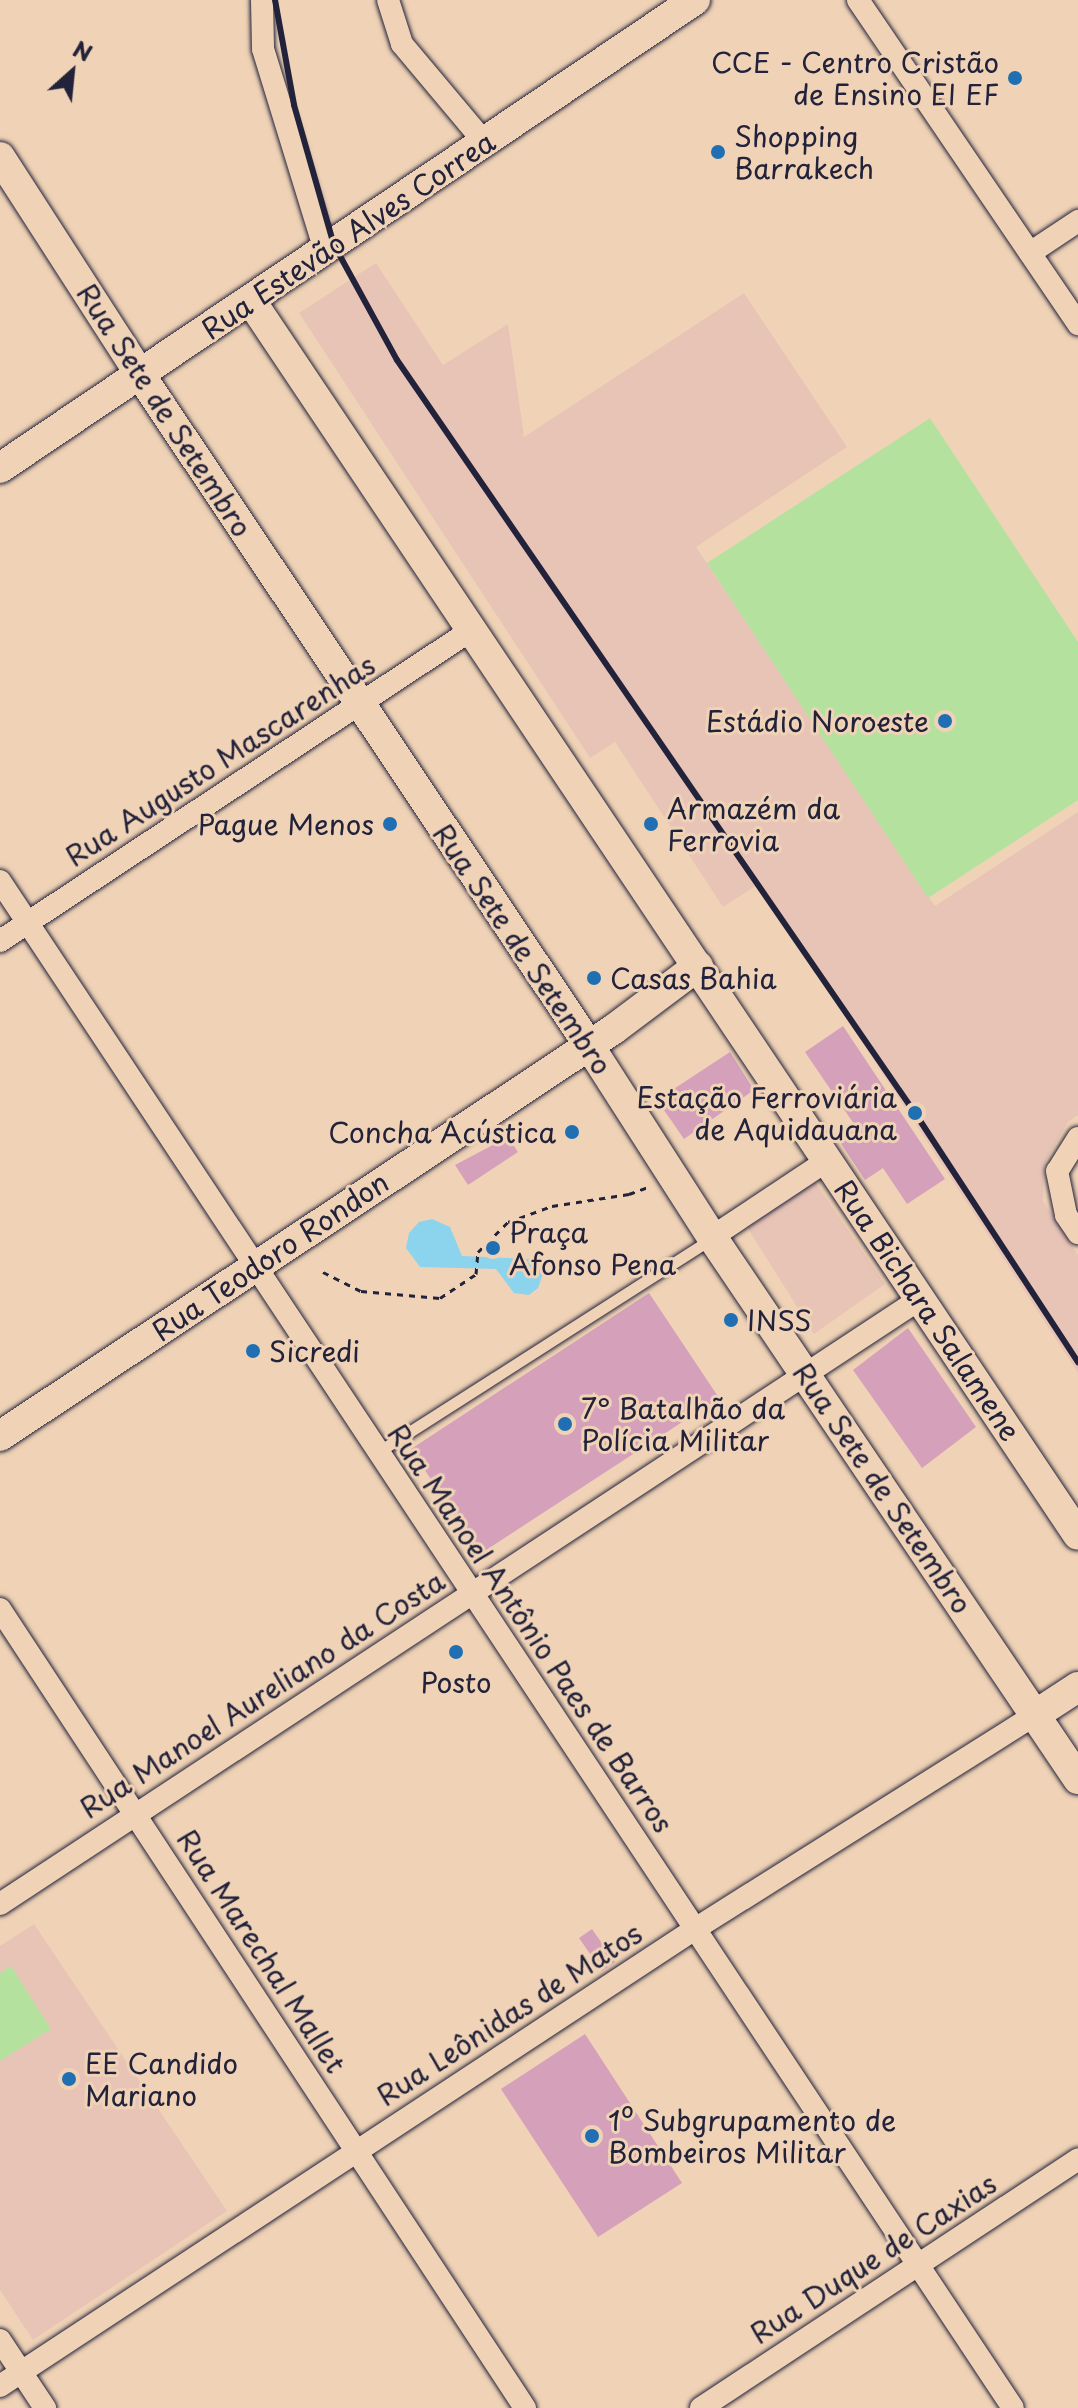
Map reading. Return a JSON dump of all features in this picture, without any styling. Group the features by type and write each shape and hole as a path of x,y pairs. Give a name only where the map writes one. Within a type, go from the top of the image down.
{"main road":[{"name":"Rua Estevão Alves Correa","path":"0,468 141,376 695,0"},
{"name":"Rua Sete de Setembro","path":"0,157 141,376 588,1044 712,1237 1078,1779"},
{"name":"Rua Bichara Salamene","path":"251,301 1078,1535"},
{"name":"Rua Teodoro Rondon","path":"0,1436 588,1044 698,966"},
{"path":"1035,1715 1078,1687"}],"street":[{"path":"262,0 263,49 325,251"},
{"path":"388,0 402,44 485,143"},
{"path":"858,0 1078,324"},
{"path":"1030,253 1078,221"},
{"name":"Rua Augusto Mascarenhas","path":"0,941 473,629"},
{"name":"Rua Manoel Antônio Paes de Barros","path":"0,881 1013,2408"},
{"path":"1078,1138 1057,1171 1066,1215 1078,1233"},
{"path":"712,1237 828,1160"},
{"name":"Rua Manoel Aureliano da Costa","path":"0,1904 920,1299"},
{"name":"Rua Marechal Mallet","path":"0,1609 525,2408"},
{"name":"Rua Leônidas de Matos","path":"0,2386 695,1929 1035,1715"},
{"name":"Rua Duque de Caxias","path":"701,2408 1078,2159"},
{"path":"0,2340 45,2408"}],"lane":[{"path":"378,1452 712,1237"}],"path":[{"path":"323,1272 361,1291 440,1298 476,1274 478,1252 508,1222 552,1206 629,1194 673,1177"}],"shaded area":[{"path":"376,263 443,365 508,324 524,437 744,293 847,447 696,547 935,906 1078,812 1078,1115 1068,1122 1044,1164 1043,1201 1078,1255 1078,1373 759,884 723,907 615,742 590,758 299,313"},
{"path":"815,1182 885,1284 814,1334 747,1227"},
{"name":"EE Candido Mariano","path":"34,1924 227,2211 33,2340 0,2290 0,1946"}],"green space":[{"name":"Estádio Noroeste","path":"930,418 1078,642 1078,800 928,898 707,563"},
{"path":"11,1966 51,2029 0,2061 0,1973"}],"water":[{"path":"432,1219 450,1227 462,1256 531,1259 543,1274 538,1288 529,1295 514,1293 496,1269 420,1267 406,1248 409,1233 419,1222"}],"building":[{"name":"Estação Ferroviária de Aquidauana","path":"843,1026 945,1179 907,1204 883,1168 865,1180 836,1136 854,1124 805,1052"},
{"path":"730,1052 754,1090 684,1139 657,1100"},
{"path":"508,1137 518,1152 468,1185 455,1165"},
{"name":"7° Batalhão da Polícia Militar","path":"649,1293 719,1398 480,1554 411,1449"},
{"path":"908,1328 976,1427 922,1468 853,1370"},
{"path":"592,1929 615,1962 602,1971 579,1938"},
{"name":"1º Subgrupamento de Bombeiros Militar","path":"585,2034 682,2183 598,2237 501,2089"}],"railway":[{"path":"275,0 294,105 334,245 397,360 915,1113 1078,1362"}],"place":[{"name":"CCE - Centro Cristão de Ensino EI EF","path":"1015,78"},
{"name":"Shopping Barrakech","path":"718,152"},
{"name":"Estádio Noroeste","path":"945,721"},
{"name":"Pague Menos","path":"390,824"},
{"name":"Armazém da Ferrovia","path":"651,824"},
{"name":"Casas Bahia","path":"594,978"},
{"name":"Estação Ferroviária de Aquidauana","path":"915,1113"},
{"name":"Concha Acústica","path":"572,1132"},
{"name":"Praça Afonso Pena","path":"493,1248"},
{"name":"INSS","path":"731,1320"},
{"name":"Sicredi","path":"253,1351"},
{"name":"7° Batalhão da Polícia Militar","path":"565,1424"},
{"name":"Posto","path":"456,1652"},
{"name":"EE Candido Mariano","path":"69,2079"},
{"name":"1º Subgrupamento de Bombeiros Militar","path":"592,2136"}]}
